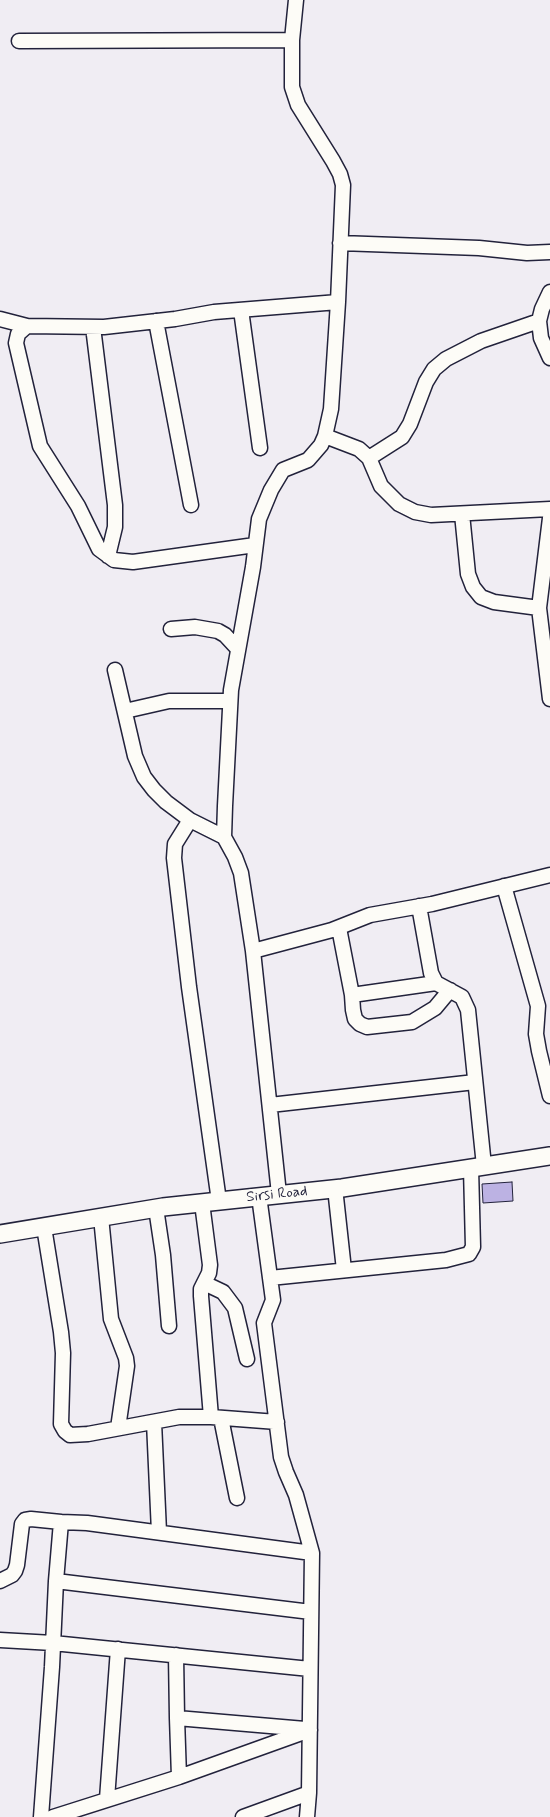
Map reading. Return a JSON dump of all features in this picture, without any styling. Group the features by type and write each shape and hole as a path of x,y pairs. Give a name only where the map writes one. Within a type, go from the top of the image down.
{"main road":[{"name":"Sirsi Road","path":"1,1233 156,1208 335,1188 550,1156"}],"street":[{"path":"279,1194 253,951 241,873 235,857 224,837 230,701 258,518 271,490 284,470 308,460 321,445 325,436 331,409 338,302 342,185 340,174 298,105 292,87 292,40 296,0"},
{"path":"19,41 292,40"},
{"path":"340,243 479,248 527,253 550,252"},
{"path":"550,292 542,309 539,321 541,338 550,358"},
{"path":"0,319 27,326 92,327 156,321 241,310 338,302"},
{"path":"241,310 260,448"},
{"path":"156,321 191,505"},
{"path":"369,458 402,437 410,424 426,382 434,369 446,359 481,341 539,321"},
{"path":"27,326 18,334 16,343 40,446 78,506 99,549 114,560 133,562 255,545"},
{"path":"92,327 115,504 114,527 108,556"},
{"path":"325,436 359,449 369,458 381,486 400,504 415,512 431,515 550,509"},
{"path":"462,514 468,574 481,597 494,602 539,608"},
{"path":"550,518 539,608 550,699"},
{"path":"171,629 195,627 218,631 225,635 238,649"},
{"path":"115,670 135,756 144,777 162,798 190,820 224,837"},
{"path":"125,711 169,701 230,701"},
{"path":"190,820 175,844 174,858 189,987 219,1201"},
{"path":"253,951 339,928 370,914 451,900 550,875"},
{"path":"504,886 537,1002 536,1034 550,1096"},
{"path":"419,906 431,973 436,983"},
{"path":"339,928 352,995 355,1019 360,1024 367,1026 412,1022 435,1008 450,990"},
{"path":"270,1278 446,1260 469,1254 474,1247 477,1167 475,1082 468,1010 462,997 436,983 352,995"},
{"path":"270,1106 475,1082"},
{"path":"335,1188 344,1270"},
{"path":"259,1196 273,1300 264,1323 281,1457 296,1495 312,1553 309,1793 307,1817"},
{"path":"202,1203 210,1265 209,1273 204,1283 201,1296 216,1417 237,1498"},
{"path":"156,1208 163,1255 169,1326"},
{"path":"101,1217 111,1319 126,1358 127,1366 118,1428"},
{"path":"44,1227 61,1332 63,1353 61,1424 65,1431 70,1435 88,1434 179,1417 216,1417 277,1422"},
{"path":"204,1283 223,1292 230,1298 235,1308 246,1359"},
{"path":"154,1422 159,1532"},
{"path":"0,1581 12,1575 15,1571 22,1524 25,1520 31,1519 61,1522 87,1522 312,1553"},
{"path":"41,1817 61,1522"},
{"path":"56,1581 311,1612"},
{"path":"0,1640 118,1649 310,1669"},
{"path":"107,1800 118,1649"},
{"path":"176,1655 179,1777"},
{"path":"177,1718 310,1730"},
{"path":"53,1817 179,1777 310,1730"},
{"path":"242,1817 309,1793"}],"building":[{"path":"512,1182 513,1201 483,1203 482,1184"}]}
